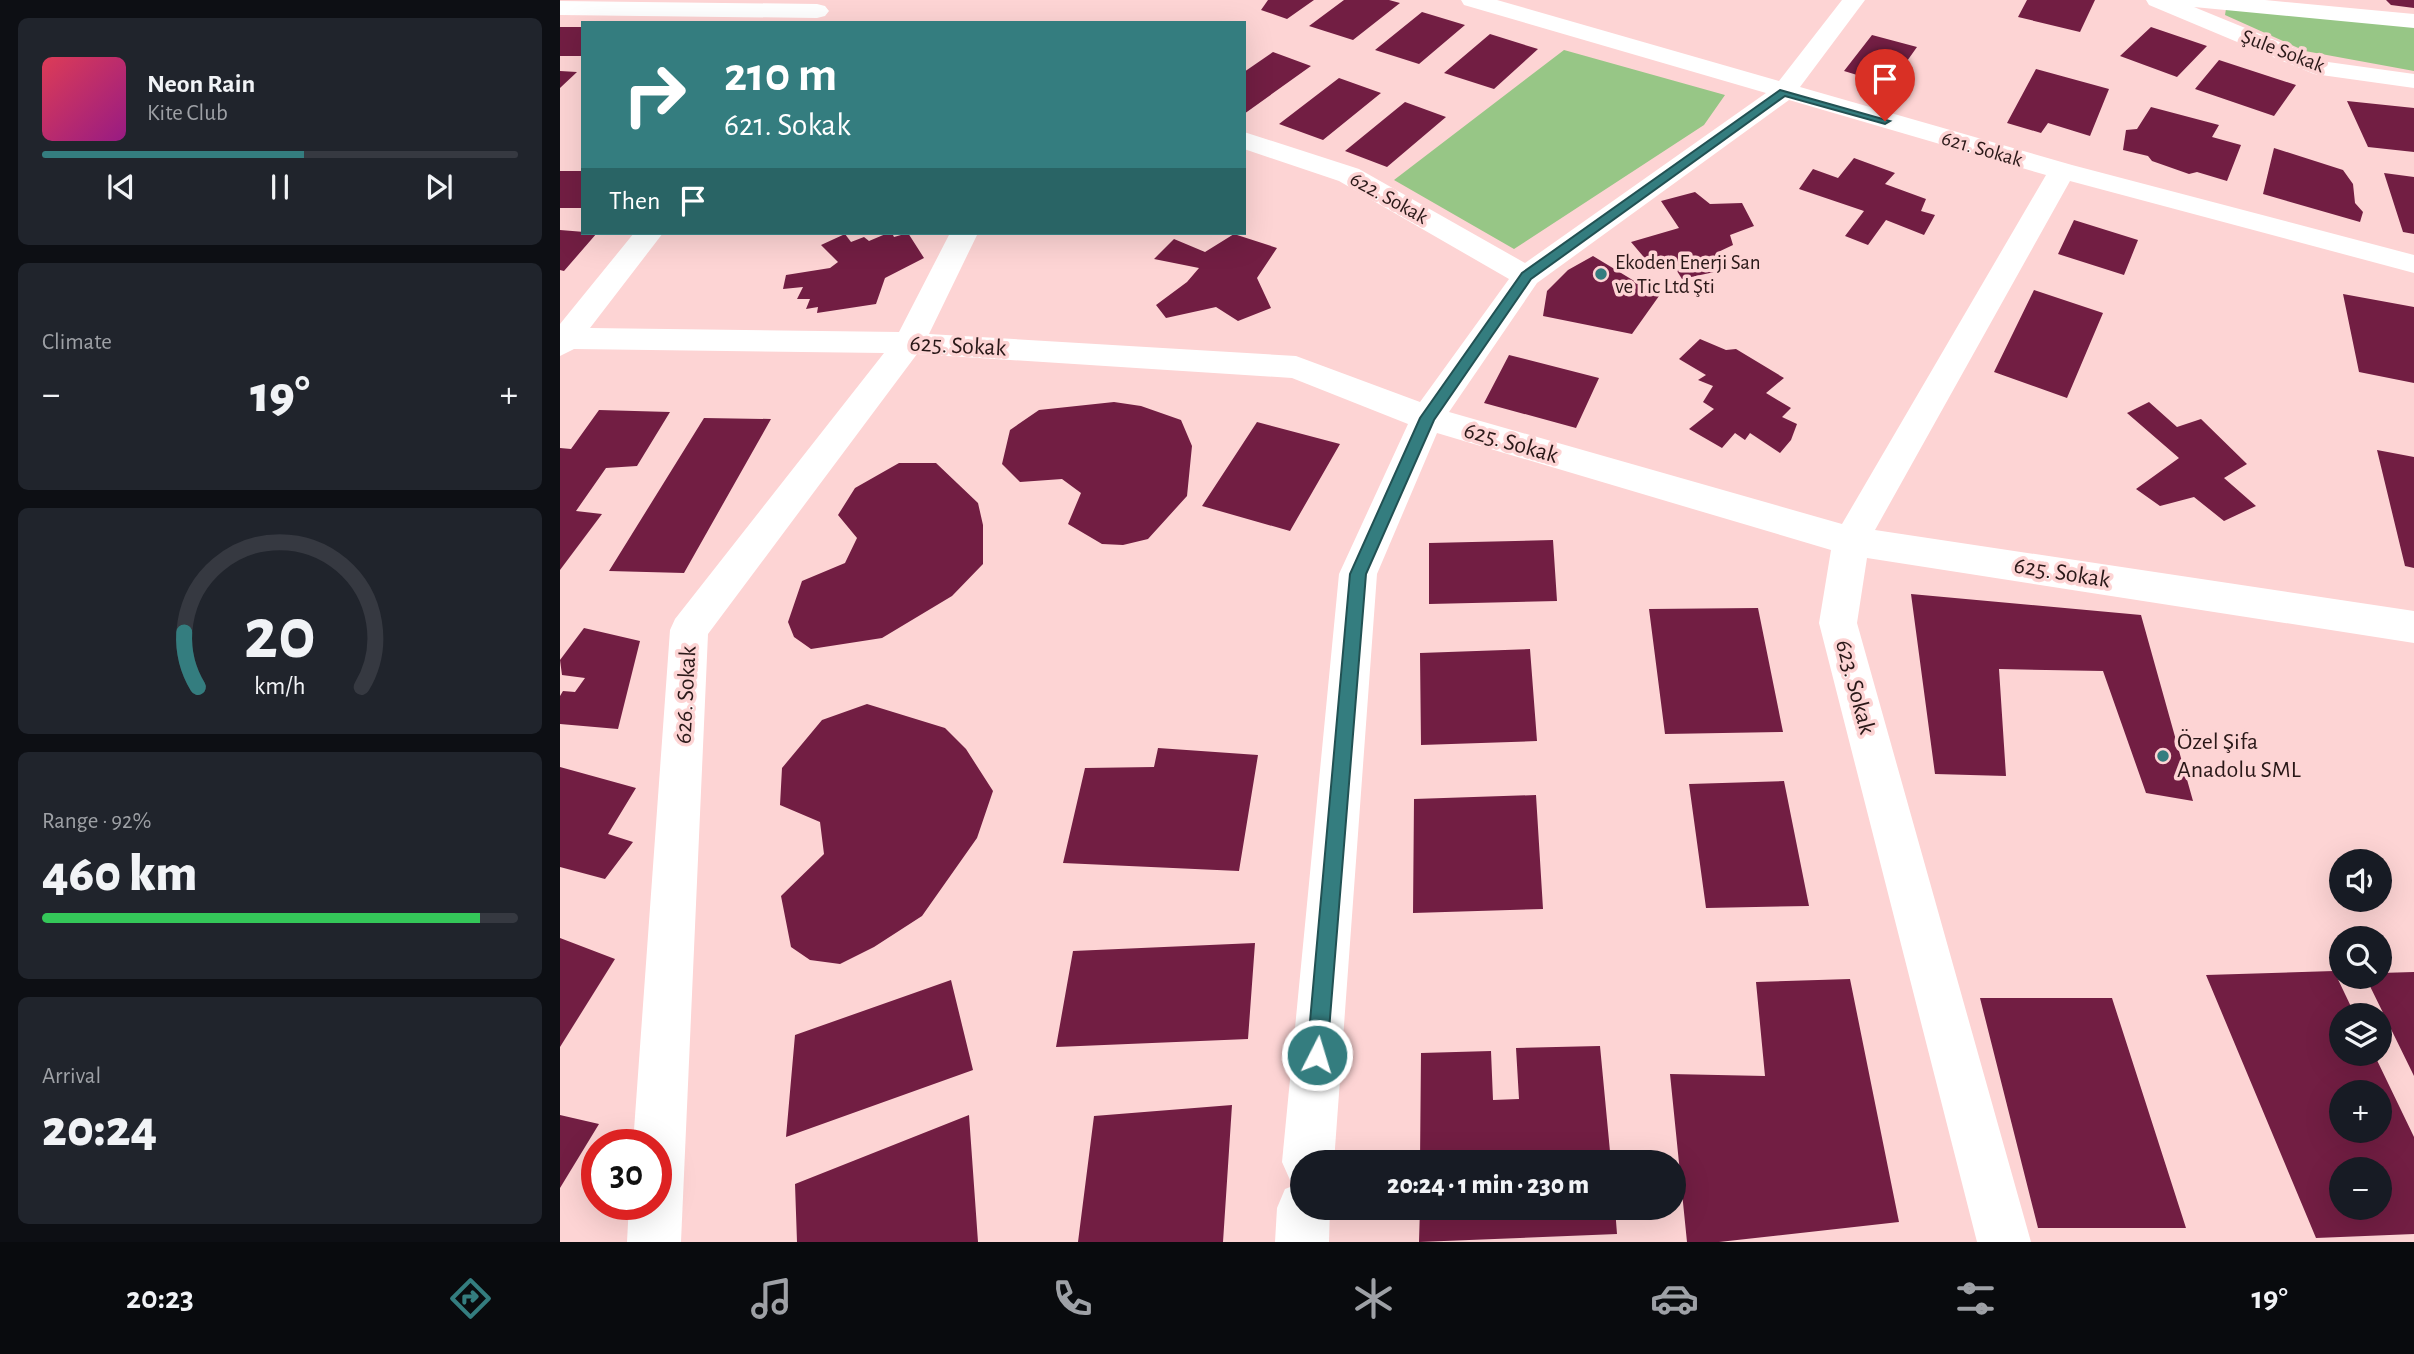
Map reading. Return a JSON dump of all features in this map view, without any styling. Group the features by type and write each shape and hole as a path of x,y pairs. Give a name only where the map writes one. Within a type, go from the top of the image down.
{"street":[{"name":"621. Sokak","path":"1472,0 2062,171 2414,264"},
{"path":"1309,1150 1358,574 1427,418 1526,276 1784,92 1854,0"},
{"name":"Şule Sokak","path":"2157,0 2323,69 2414,81"},
{"path":"2191,0 2414,21"},
{"path":"560,8 817,11"},
{"name":"622. Sokak","path":"1246,140 1349,175 1526,276"},
{"name":"623. Sokak","path":"2004,1242 1838,623 1851,541 2062,171"},
{"path":"562,340 647,235"},
{"name":"626. Sokak","path":"660,1129 690,630 909,343 963,235"},
{"name":"625. Sokak","path":"562,340 909,343 1296,367 1427,418 1851,541 2414,626"},
{"name":"626. Sokak","path":"654,1242 655,1220"},
{"path":"1301,1242 1303,1220"}],"green space":[{"path":"2226,9 2414,26 2414,71 2305,51 2225,15"},
{"path":"1564,50 1725,95 1704,125 1514,249 1394,180"}],"building":[{"path":"1268,0 1314,0 1287,19 1261,10"},
{"path":"1344,0 1389,0 1400,3 1353,40 1309,26"},
{"path":"2027,0 2095,0 2080,32 2018,17"},
{"path":"2386,0 2414,0 2414,8 2391,5"},
{"path":"1422,12 1465,25 1419,64 1375,50"},
{"path":"560,27 581,27 581,56 560,56"},
{"path":"2151,27 2207,46 2177,77 2120,56"},
{"path":"1490,34 1538,49 1494,89 1444,73"},
{"path":"1872,35 1917,47 1890,85 1844,71"},
{"path":"1273,52 1311,66 1246,113 1246,71"},
{"path":"2219,60 2296,85 2274,116 2195,89"},
{"path":"2036,69 2109,89 2090,136 2048,123 2041,133 2007,123"},
{"path":"560,71 577,72 560,88"},
{"path":"1339,78 1381,93 1323,140 1279,124"},
{"path":"2347,101 2414,108 2414,152 2368,147"},
{"path":"1405,102 1446,117 1387,167 1345,151"},
{"path":"2151,107 2219,125 2212,137 2241,145 2227,181 2197,172 2189,174 2152,161 2148,156 2123,150 2126,130 2137,129"},
{"path":"2274,148 2343,170 2353,184 2355,203 2363,212 2360,222 2263,194"},
{"path":"1854,158 1895,173 1885,184 1926,199 1921,211 1935,215 1924,235 1886,220 1868,245 1845,236 1864,211 1799,189 1813,169 1838,178"},
{"path":"560,171 581,171 581,208 560,208"},
{"path":"2384,173 2414,177 2414,234 2403,232"},
{"path":"1695,192 1710,204 1742,203 1754,226 1730,235 1733,245 1716,253 1719,271 1682,279 1672,263 1648,262 1631,242 1679,228 1661,201"},
{"path":"2074,220 2138,240 2124,275 2058,254"},
{"path":"560,230 595,235 564,271 560,270"},
{"path":"843,235 851,242 864,237 869,241 883,235 909,235 924,258 885,278 876,304 817,313 818,307 806,309 810,299 797,299 803,287 783,289 786,275 830,268 838,262 821,245"},
{"path":"1232,235 1277,248 1257,278 1271,308 1238,321 1216,307 1166,318 1156,305 1187,282 1199,268 1154,259 1174,239 1205,252"},
{"path":"1593,256 1659,296 1632,334 1543,316 1547,291 1568,270"},
{"path":"2034,290 2103,313 2067,398 1994,372"},
{"path":"2343,294 2414,307 2414,383 2359,372"},
{"path":"1700,339 1726,350 1736,349 1784,378 1766,393 1791,408 1782,417 1797,424 1791,440 1780,453 1750,433 1745,440 1735,433 1722,448 1689,429 1714,409 1703,402 1713,386 1698,380 1706,375 1679,359"},
{"path":"1509,355 1599,378 1576,428 1484,403"},
{"path":"1114,402 1141,406 1181,420 1192,446 1187,496 1148,539 1123,545 1102,544 1068,524 1081,493 1062,479 1020,482 1002,464 1010,430 1039,410"},
{"path":"2149,402 2177,427 2201,419 2247,464 2224,478 2256,506 2224,521 2194,497 2160,506 2136,489 2179,458 2127,413"},
{"path":"599,410 670,412 637,466 606,468 576,511 602,514 560,570 560,448 571,449"},
{"path":"704,418 771,419 684,573 609,571"},
{"path":"1257,422 1340,444 1290,531 1202,506"},
{"path":"2377,450 2414,457 2414,568 2405,566"},
{"path":"899,463 936,463 978,503 983,525 983,564 952,596 882,638 811,649 794,637 788,622 802,581 845,563 857,538 838,515 855,488"},
{"path":"1553,540 1557,601 1429,604 1429,543"},
{"path":"1911,594 2141,615 2193,801 2146,793 2103,671 1999,669 2006,776 1935,774"},
{"path":"1758,608 1783,732 1665,734 1649,609"},
{"path":"584,628 640,641 618,729 560,724 560,696 563,691 575,692 585,678 562,675 560,660"},
{"path":"1530,649 1537,741 1421,745 1420,653"},
{"path":"867,704 945,728 966,749 993,791 977,838 922,916 874,947 840,964 810,960 791,947 781,896 824,854 820,822 780,805 782,768 822,720"},
{"path":"1158,748 1258,755 1239,871 1063,863 1085,768 1154,767"},
{"path":"560,767 636,788 608,834 633,842 605,879 560,867"},
{"path":"1784,781 1809,906 1706,908 1689,784"},
{"path":"1536,795 1543,909 1413,913 1414,799"},
{"path":"560,938 615,959 560,1047"},
{"path":"1255,943 1248,1039 1056,1047 1073,951"},
{"path":"2329,971 2329,989 2343,989 2349,1003 2329,1003 2329,1066 2380,1066 2387,1080 2329,1080 2329,1143 2392,1143 2392,1091 2414,1137 2414,1234 2316,1238 2206,975"},
{"path":"2414,972 2414,1076 2392,1031 2392,1003 2378,1003 2371,989 2392,989 2392,973"},
{"path":"1850,979 1899,1222 1719,1242 1687,1242 1686,1150 1678,1150 1670,1074 1765,1076 1756,982"},
{"path":"951,980 973,1070 786,1137 795,1035"},
{"path":"1980,998 2112,998 2186,1228 2038,1228"},
{"path":"1600,1046 1610,1150 1420,1150 1421,1053 1491,1051 1493,1100 1519,1099 1516,1048"},
{"path":"1232,1105 1223,1242 1078,1242 1094,1116"},
{"path":"560,1115 599,1124 596,1129 581,1129 581,1154 560,1188"},
{"path":"969,1115 978,1242 797,1242 795,1184"},
{"path":"1420,1220 1616,1220 1617,1234 1419,1242"}],"place":[{"name":"Ekoden Enerji San ve Tic Ltd Şti","path":"1601,274"},
{"name":"Özel Şifa Anadolu SML","path":"2163,756"}],"route":[{"path":"1317,1055 1358,574 1427,418 1526,276 1784,92 1885,121"}]}
